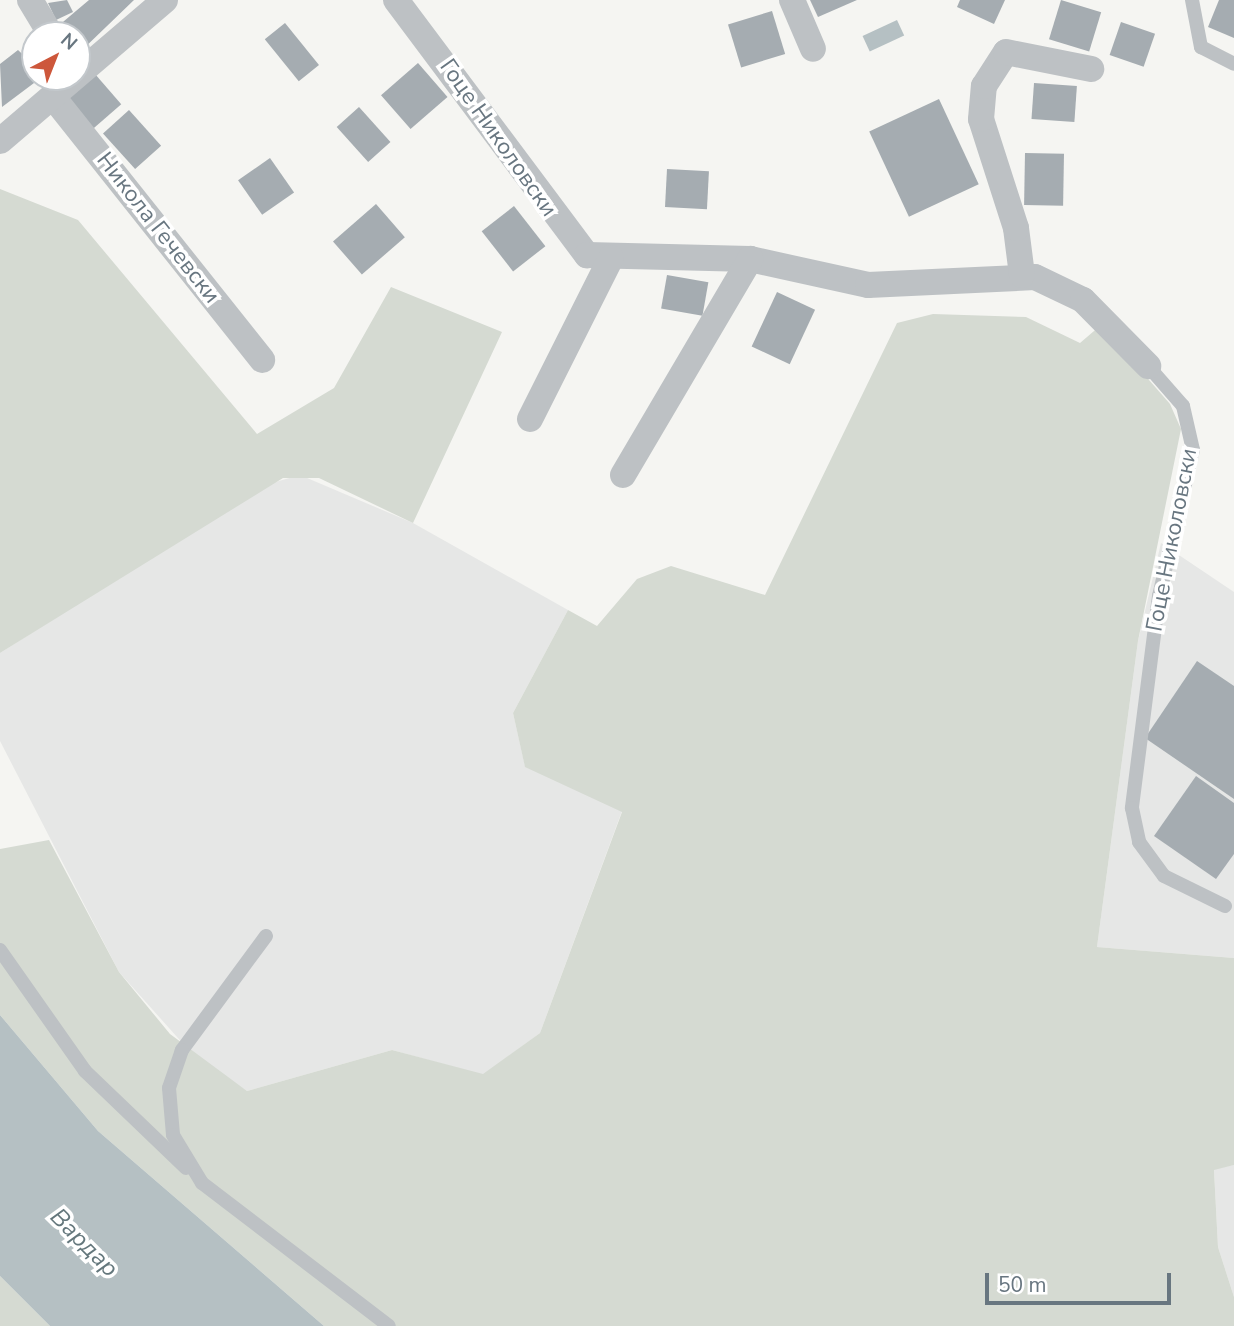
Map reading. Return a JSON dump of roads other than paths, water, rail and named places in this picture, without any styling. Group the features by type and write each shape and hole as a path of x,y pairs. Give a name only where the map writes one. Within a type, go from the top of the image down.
{"street":[{"path":"30,0 43,21"},
{"path":"91,65 165,0"},
{"name":"Гоце Николовски","path":"396,0 573,242 587,255 611,258 750,259 868,285 1022,275 1073,292 1148,366"},
{"path":"792,0 813,49"},
{"path":"1022,275 1016,228 981,119 984,86 1006,52 1091,69"},
{"path":"0,141 60,91"},
{"name":"Никола Гечевски","path":"53,97 262,360"},
{"path":"530,419 611,258"},
{"path":"623,475 750,259"}],"lane":[{"path":"1192,0 1201,47 1234,64"},
{"name":"Гоце Николовски","path":"1148,366 1183,406 1193,450 1159,596 1132,808 1139,842 1164,876 1225,906"},
{"path":"202,1183 171,1127 171,1081 182,1050 266,936"},
{"path":"0,950 85,1071 202,1183 389,1326"}],"water":[{"path":"897,20 904,35 870,51 863,36"},
{"name":"Вардар","path":"0,1015 98,1131 324,1326 50,1326 0,1276"}]}
